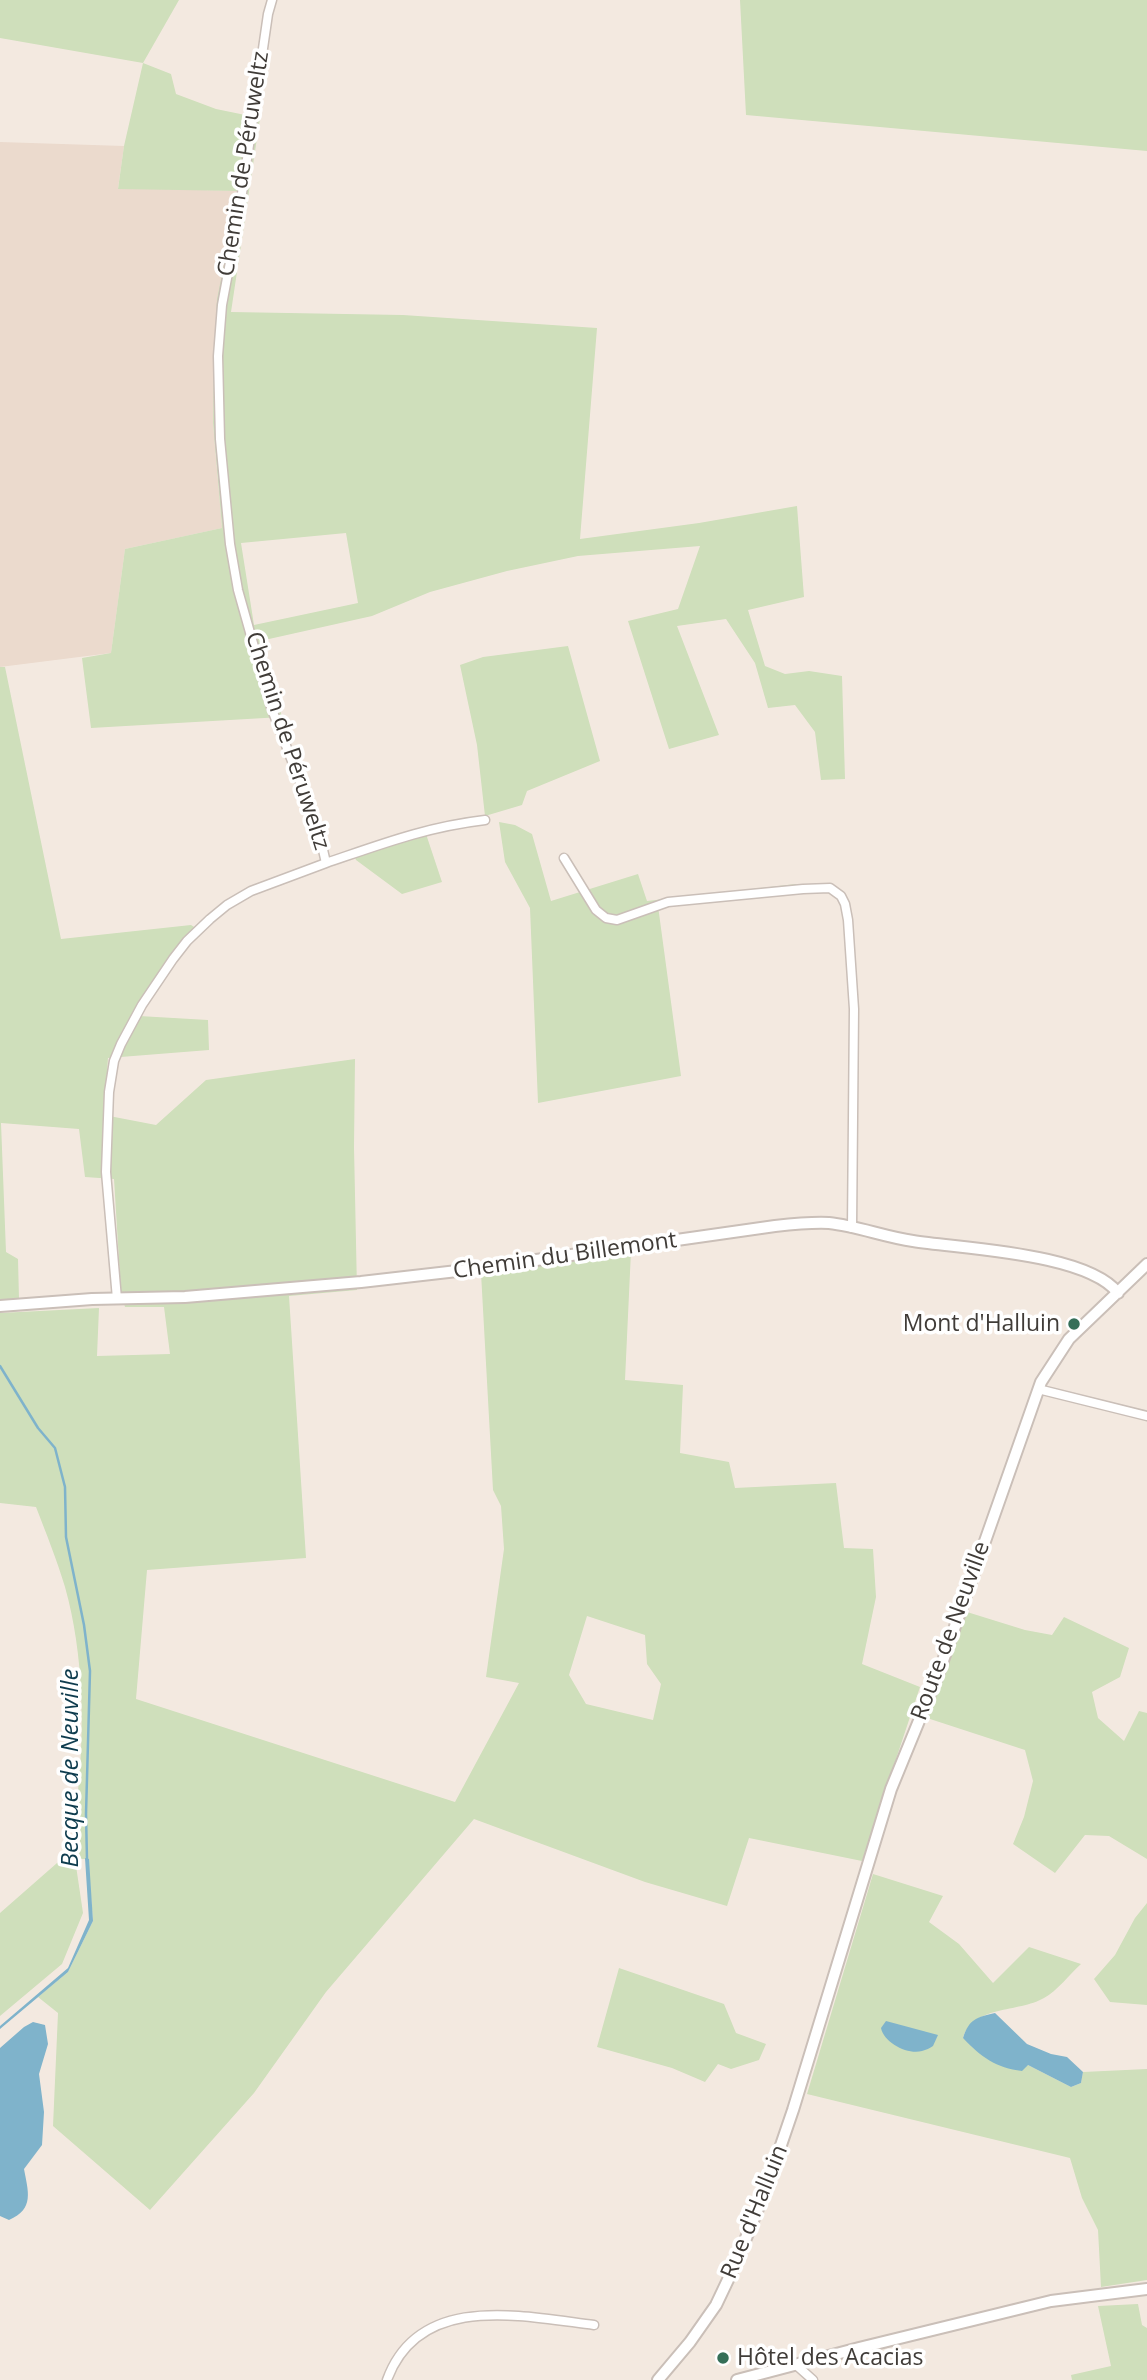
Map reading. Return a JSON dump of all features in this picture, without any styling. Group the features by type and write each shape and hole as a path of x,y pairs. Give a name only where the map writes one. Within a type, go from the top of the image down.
{"main road":[{"name":"Chemin du Billemont","path":"0,1306 196,1297 374,1280 466,1270 789,1224 829,1223 914,1242 1041,1259 1100,1276 1111,1283 1118,1293"},
{"name":"Route de Neuville","path":"818,2027 891,1790 939,1672 1038,1389 1069,1339 1145,1267"},
{"name":"Rue d'Halluin","path":"662,2379 710,2314 735,2265 781,2148 818,2027"},
{"path":"737,2380 1051,2301 1147,2289"}],"street":[{"name":"Chemin de Péruweltz","path":"117,1299 106,1171 109,1093 112,1069 121,1044 142,1005 173,959 209,919 251,891 327,863 318,828 271,707 238,590 230,544 220,439 218,356 222,305 272,0"},
{"path":"327,863 399,837 443,826 485,820"},
{"path":"564,858 596,910 612,920 661,903 783,890 830,888 841,896 848,920 854,1009 852,1228"},
{"path":"1038,1389 1147,1416"},
{"path":"387,2380 409,2344 426,2330 447,2320 510,2316 594,2325"},
{"path":"795,2364 813,2380"}],"shaded area":[{"path":"0,142 124,146 118,188 240,191 216,314 213,423 222,528 125,549 111,653 0,667"}],"green space":[{"path":"0,0 179,0 143,63 0,38"},
{"path":"740,0 1147,0 1147,151 746,115"},
{"path":"143,63 171,74 176,94 216,109 260,118 231,312 403,315 597,328 580,539 797,506 804,597 748,610 765,666 785,674 809,671 842,676 845,779 821,780 815,732 795,705 768,708 755,663 726,619 677,626 719,735 669,749 628,621 678,609 700,546 578,556 507,571 430,592 372,616 260,641 282,717 91,728 82,658 111,653 125,549 222,528 213,423 217,299 227,249 230,249 239,191 118,189 124,146","holes":["346,533 358,603 254,625 241,543"]},
{"path":"568,646 600,761 527,791 522,805 485,816 477,745 460,665 483,657"},
{"path":"0,667 5,667 61,939 191,925 202,932 189,944 139,1016 208,1020 209,1050 108,1058 104,1115 156,1125 206,1080 355,1059 357,1290 289,1296 306,1558 147,1570 136,1699 455,1802 519,1683 486,1677 504,1549 501,1506 493,1490 481,1273 631,1251 625,1380 683,1385 680,1453 729,1462 735,1488 836,1483 844,1548 873,1549 876,1597 862,1664 920,1687 862,1861 749,1838 727,1906 645,1882 474,1819 326,1992 254,2093 150,2210 53,2126 58,2013 38,1997 68,1972 93,1921 88,1859 75,1859 83,1913 62,1964 0,2016 0,1913 69,1850 80,1774 82,1720 79,1666 71,1613 65,1587 36,1507 0,1503 0,1313 99,1308 97,1356 170,1354 164,1307 125,1307 121,1293 114,1179 85,1177 79,1129 1,1123 6,1252 18,1259 19,1299 0,1301","holes":["587,1616 645,1635 647,1664 661,1684 653,1720 586,1704 569,1675"]},
{"path":"499,822 515,825 532,834 551,901 638,874 647,901 796,884 799,893 658,906 681,1076 538,1103 530,908 505,862"},
{"path":"424,828 442,882 402,894 356,860 352,850"},
{"path":"967,1612 1025,1630 1052,1635 1064,1617 1129,1648 1120,1677 1092,1692 1098,1718 1124,1741 1139,1711 1147,1713 1147,1859 1109,1836 1085,1835 1055,1873 1013,1844 1024,1817 1033,1781 1025,1750 927,1718"},
{"path":"873,1874 943,1896 929,1922 959,1944 993,1983 1029,1947 1081,1964 1049,1995 1033,2003 998,2011 976,2020 968,2027 963,2038 1028,2065 1071,2087 1081,2083 1083,2072 1147,2069 1147,2280 1101,2287 1098,2230 1082,2198 1070,2158 807,2094"},
{"path":"1147,1903 1147,2005 1110,2002 1094,1979 1115,1955 1135,1918"},
{"path":"619,1968 724,2004 736,2033 766,2044 759,2060 731,2069 718,2064 705,2082 672,2068 597,2047"},
{"path":"1138,2304 1142,2325 1147,2328 1147,2380 1072,2380 1071,2375 1111,2366 1098,2306"}],"water":[{"path":"85,1858 89,1859 93,1921 68,1972 0,2029 0,2026 68,1968 89,1920"},
{"path":"995,2013 1027,2044 1067,2057 1083,2072 1081,2083 1071,2087 1028,2065 1022,2071 1004,2067 976,2051 963,2038 965,2032 974,2020"},
{"path":"886,2021 938,2035 933,2046 922,2051 910,2051 897,2047 883,2033 881,2028"},
{"path":"33,2022 45,2025 48,2044 39,2074 44,2112 42,2145 24,2169 28,2192 26,2205 17,2216 9,2220 0,2216 0,2048"}],"waterway":[{"name":"Becque de Neuville","path":"0,1366 38,1428 55,1448 65,1487 66,1537 84,1625 90,1671 87,1860"}],"place":[{"name":"Mont d'Halluin","path":"1074,1324"},
{"name":"Hôtel des Acacias","path":"723,2358"}]}
